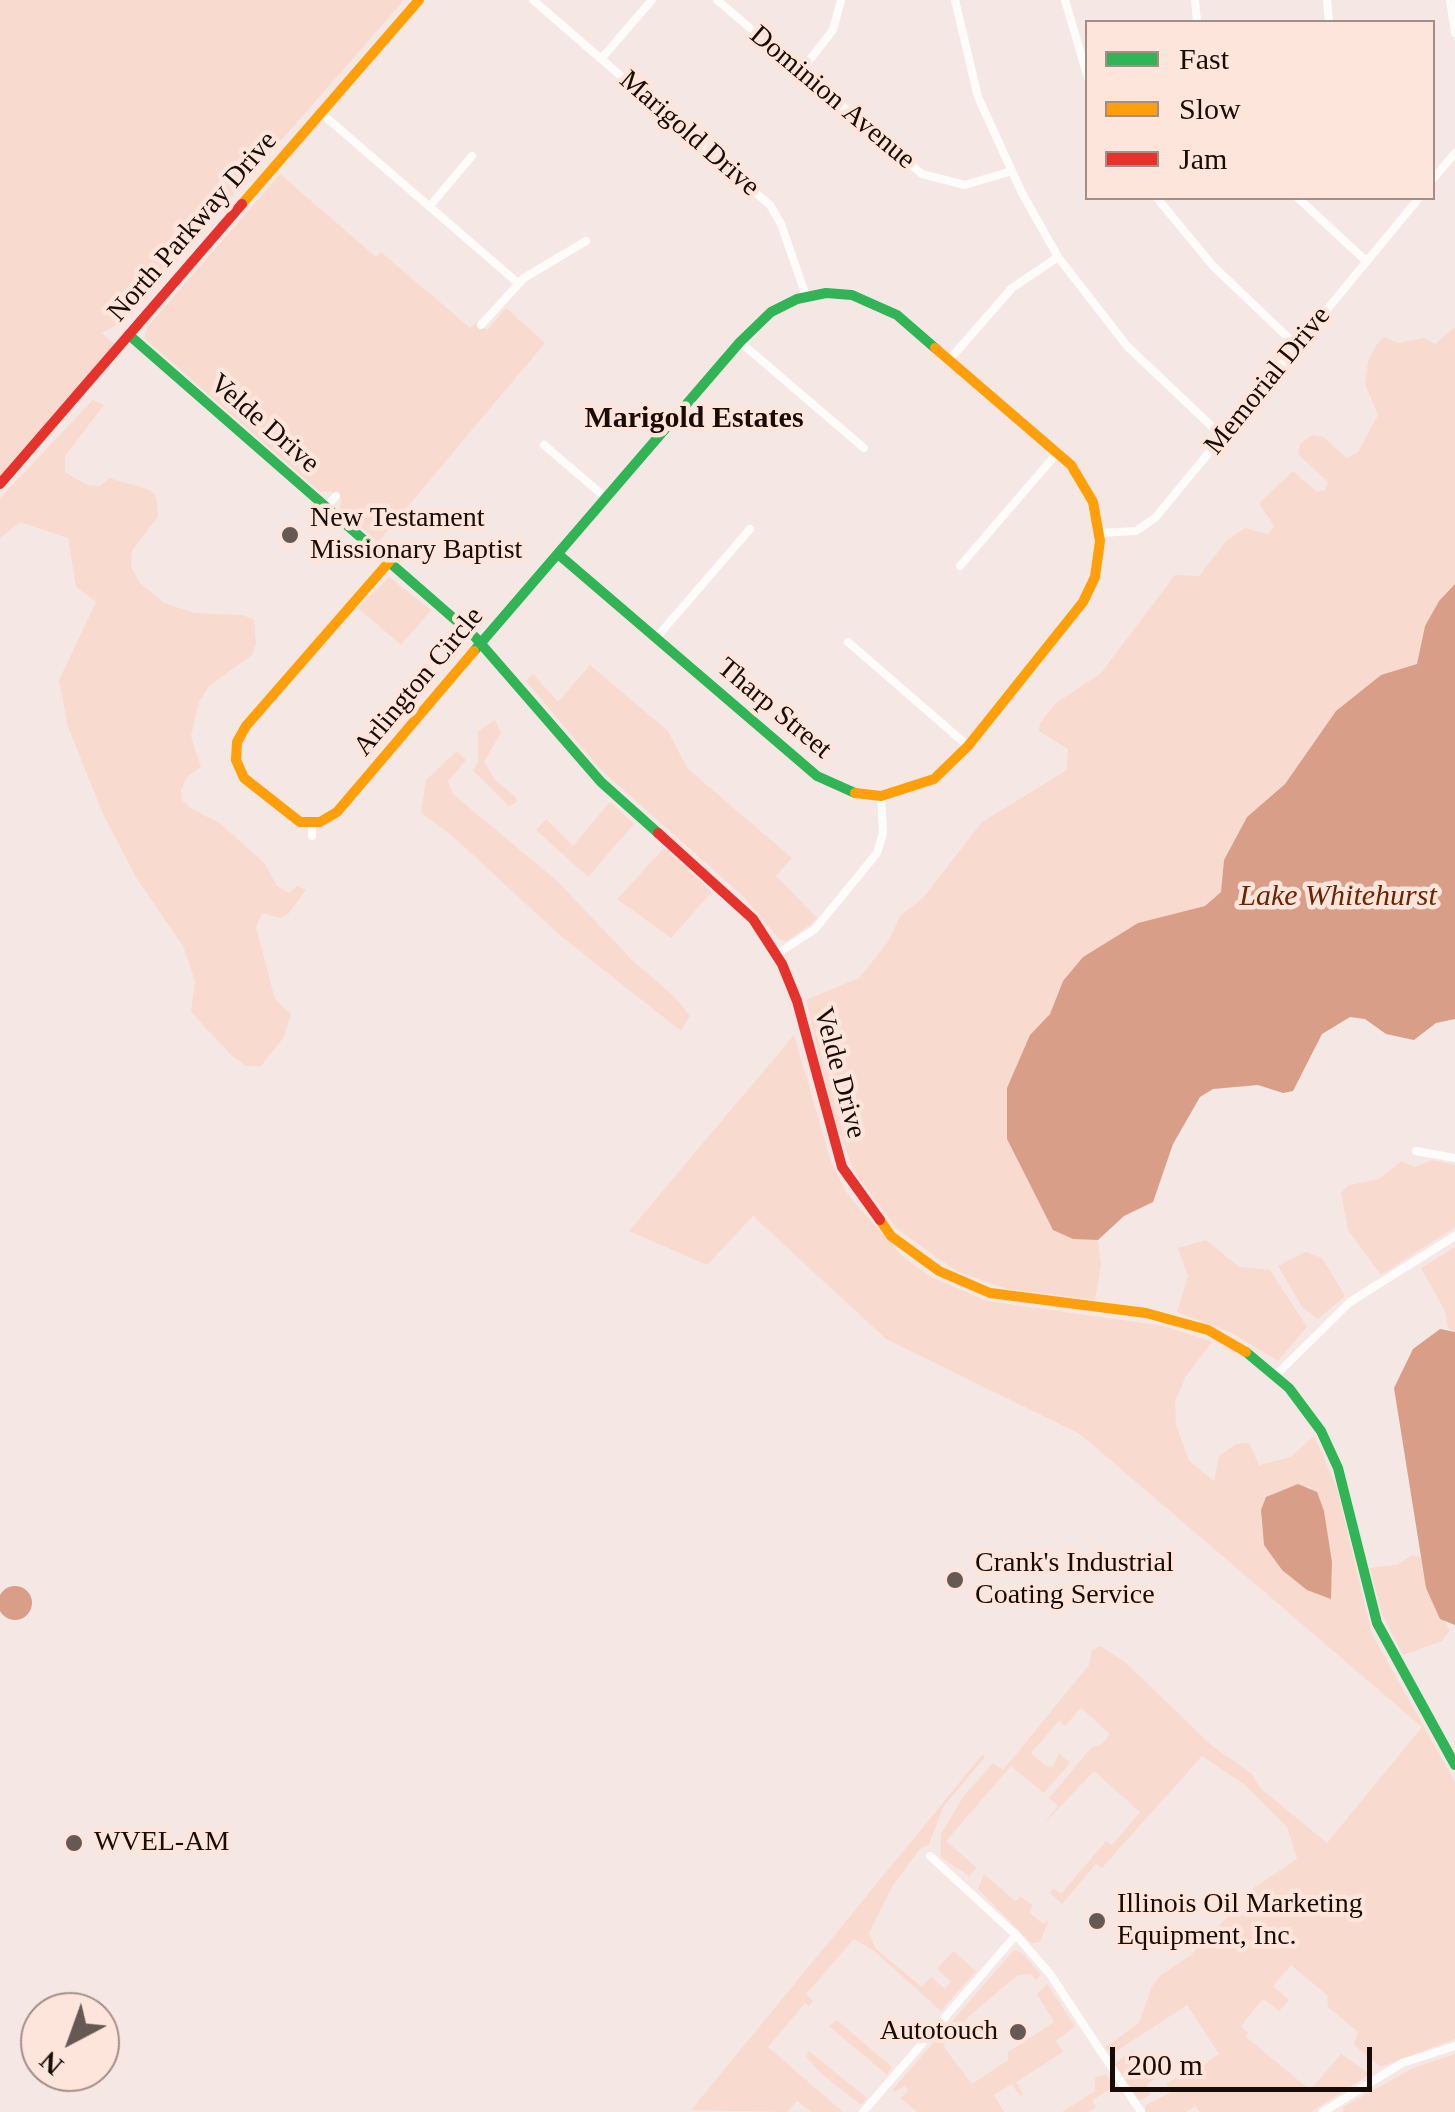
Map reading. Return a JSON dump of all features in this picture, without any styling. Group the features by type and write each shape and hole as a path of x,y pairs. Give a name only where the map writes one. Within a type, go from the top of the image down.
{"street":[{"name":"North Parkway Drive","path":"0,484 420,0"},
{"name":"Marigold Drive","path":"532,0 770,204 782,224 806,296"},
{"path":"601,58 652,0"},
{"name":"Dominion Avenue","path":"717,0 930,178 965,185 1012,171"},
{"path":"800,72 832,30 842,0"},
{"path":"955,0 975,88 1012,171 1058,257 1128,346 1223,437"},
{"path":"1065,0 1085,68"},
{"path":"1450,0 1455,33"},
{"path":"321,113 518,283"},
{"path":"1435,176 1455,153"},
{"path":"429,207 472,156"},
{"path":"1159,200 1225,279 1297,346"},
{"path":"1300,200 1366,261"},
{"name":"Memorial Drive","path":"1100,533 1130,532 1146,526 1416,200"},
{"path":"482,325 518,283 586,241"},
{"path":"950,359 1012,288 1058,257"},
{"name":"Arlington Circle","path":"312,823 337,812 740,342 771,312 806,296 843,293 871,300 897,315 1058,452 1085,486 1100,533"},
{"name":"Velde Drive","path":"128,335 481,644 591,770 736,901 777,954 798,1001 828,1128 842,1167 873,1216 903,1246 939,1271 990,1293 1146,1313 1198,1326 1234,1344 1276,1375 1328,1443 1346,1490 1373,1613 1455,1764"},
{"path":"740,342 864,448"},
{"path":"544,445 606,498"},
{"path":"960,566 1058,452"},
{"path":"326,507 336,496"},
{"path":"656,638 750,529"},
{"path":"777,954 815,929 877,853 883,834 881,796 934,779 968,746 1083,602 1097,568 1100,533"},
{"name":"Tharp Street","path":"558,554 817,776 850,793 881,796"},
{"path":"312,836 312,823 294,820 241,773 236,755 240,737 389,562"},
{"path":"848,642 968,746"},
{"path":"1416,1151 1455,1158"},
{"path":"1276,1375 1350,1302 1455,1236"},
{"path":"930,1856 1016,1936 1070,2000 1142,2112"},
{"path":"863,2112 1016,1936"},
{"path":"1323,2112 1402,2063 1455,2046"}],"shaded area":[{"path":"0,0 404,0 123,321 102,333 118,347 0,483"},
{"path":"280,174 376,257 381,252 470,328 476,322 487,330 506,308 545,343 378,542 340,508 341,499 331,491 320,492 144,338 148,326"},
{"path":"1455,327 1455,584 1439,601 1425,626 1417,665 1381,675 1336,711 1285,784 1247,817 1224,860 1221,892 1206,906 1138,923 1083,957 1063,981 1050,1014 1030,1035 1073,1239 1098,1240 1101,1265 1095,1300 1007,1289 956,1271 897,1229 854,1171 835,1121 806,1000 859,978 888,942 900,916 923,898 982,822 1067,770 1068,749 1039,731 1040,723 1056,703 1101,673 1175,575 1199,576 1227,540 1245,528 1268,534 1274,526 1259,503 1293,471 1317,492 1325,490 1328,482 1298,454 1300,444 1312,435 1323,437 1347,458 1358,452 1378,415 1365,384 1368,362 1377,344 1384,337 1398,343 1424,338 1435,344"},
{"path":"93,400 104,405 65,456 65,472 87,485 100,486 109,478 150,490 156,497 158,516 132,551 131,566 139,582 164,603 194,613 243,615 254,620 256,644 252,655 209,686 199,702 191,736 201,767 187,777 181,790 182,800 192,809 221,824 265,864 277,886 289,893 297,886 306,890 288,914 281,918 262,913 256,927 275,999 291,1014 284,1037 261,1066 246,1066 232,1056 191,1012 195,981 183,946 137,879 103,814 68,727 59,680 96,602 76,587 68,538 20,522 0,538 0,498"},
{"path":"389,577 431,610 401,645 358,608"},
{"path":"590,665 668,731 687,768 792,858 776,876 817,918 810,925 786,941 779,939 743,896 600,769 526,681 533,674 558,702"},
{"path":"495,720 501,733 484,762 496,781 516,797 517,802 509,806 473,770 478,762 478,731"},
{"path":"457,751 466,760 448,781 453,794 557,881 633,961 676,998 690,1016 681,1031 562,937 450,834 421,813 426,780"},
{"path":"610,802 634,824 588,877 536,830 546,819 573,846"},
{"path":"664,848 712,892 671,938 617,899"},
{"path":"794,1035 831,1162 848,1195 901,1255 929,1276 987,1301 1164,1326 1212,1342 1186,1376 1175,1401 1176,1425 1189,1461 1214,1481 1219,1456 1236,1444 1249,1443 1259,1465 1291,1457 1314,1436 1336,1485 1372,1634 1455,1782 1455,2039 1381,2067 1354,2045 1358,2032 1328,2007 1327,1995 1291,1965 1273,1986 1289,2000 1279,2011 1263,1999 1241,2026 1248,2033 1245,2036 1310,2090 1341,2054 1370,2074 1311,2112 1200,2112 1195,2106 1186,2112 1145,2112 1146,2105 1171,2092 1166,2084 1177,2077 1180,2080 1219,2054 1187,2005 1115,2052 1104,2048 1139,2023 1152,1986 1161,1975 1191,1955 1231,1913 1246,1907 1252,1889 1297,1859 1287,1827 1245,1785 1202,1756 1102,1868 1096,1864 1062,1904 1050,1893 1054,1888 1061,1894 1106,1841 1112,1845 1140,1812 1094,1771 1041,1827 1058,1806 1049,1798 1092,1747 1101,1745 1110,1734 1081,1708 1065,1726 1059,1721 1031,1753 1046,1766 1053,1767 1059,1753 1070,1763 1044,1793 1011,1766 946,1841 977,1868 969,1876 941,1857 941,1834 963,1797 993,1763 1003,1770 1089,1665 1092,1650 1100,1646 1125,1662 1211,1745 1252,1774 1260,1788 1327,1843 1422,1727 1080,1434 886,1339 753,1216 707,1265 629,1231","holes":["1310,1486 1324,1512 1333,1580 1282,1570 1264,1545 1261,1510"]},
{"path":"1432,1160 1455,1165 1455,1227 1381,1275 1348,1230 1341,1193 1349,1185 1379,1179 1401,1161 1415,1167"},
{"path":"1206,1240 1239,1267 1270,1270 1307,1327 1278,1361 1230,1332 1177,1312 1188,1276 1178,1248"},
{"path":"1455,1247 1455,1332 1448,1328 1445,1311 1421,1268"},
{"path":"1306,1252 1322,1258 1345,1296 1318,1319 1302,1307 1278,1266"},
{"path":"1412,1555 1421,1557 1426,1588 1450,1630 1442,1641 1403,1655 1382,1614 1370,1568 1397,1565"},
{"path":"983,1754 985,1757 943,1807 929,1844 919,1850 892,1887 869,1933 876,1949 922,1987 931,1977 945,1989 951,1982 937,1969 953,1951 976,1971 941,2011 874,1951 854,1939 806,1994 813,2001 809,2006 805,2003 768,2047 843,2112 811,2112 797,2101 787,2112 691,2110"},
{"path":"984,1874 1015,1901 1021,1897 1032,1905 1030,1913 1043,1924 1049,1920 1040,1942 1031,1943 978,1889"},
{"path":"1014,1950 1022,1953 1041,1975 1036,1980 1031,1974 1018,1975 970,2015 943,2046 972,2084 1008,2060 1008,2052 1054,2022 1037,1994 1047,1984 1075,2026 1056,2041 1063,2052 1016,2082 1023,2094 1020,2096 1012,2084 994,2095 1004,2112 917,2112 900,2098 908,2092 905,2086 894,2092 893,2089"},
{"path":"837,2020 892,2067 887,2075 829,2026"},
{"path":"1132,2050 1155,2079 1147,2084 1151,2094 1142,2100 1138,2100 1115,2064"},
{"path":"809,2051 867,2098 861,2105 823,2075 806,2057"},
{"path":"1455,2054 1455,2112 1343,2112 1343,2107 1413,2068"},
{"path":"1106,2074 1114,2087 1092,2100 1096,2107 1088,2112 1062,2112 1095,2091 1095,2078"}],"water":[{"name":"Lake Whitehurst","path":"1455,584 1455,1019 1436,1023 1414,1040 1386,1034 1365,1019 1350,1017 1322,1034 1293,1091 1283,1093 1258,1085 1213,1089 1200,1097 1173,1144 1153,1202 1124,1216 1098,1240 1073,1239 1053,1230 1007,1139 1007,1088 1030,1035 1050,1014 1063,981 1083,957 1138,923 1205,906 1221,892 1224,860 1247,817 1285,784 1336,711 1381,675 1417,664 1425,626 1439,601"},
{"path":"1440,1329 1455,1332 1455,1625 1440,1619 1426,1588 1394,1388 1413,1349"},
{"path":"1298,1484 1317,1492 1324,1511 1332,1562 1331,1599 1307,1590 1282,1570 1264,1545 1261,1510 1266,1497"},
{"path":"15,1586 27,1591 27,1615 15,1620 3,1615 -1,1600 3,1591"}],"traffic: fast":[{"path":"474,651 740,342 771,312 797,299 826,293 852,295 897,315 935,348"},
{"path":"129,335 475,637 601,782 658,833"},
{"path":"558,554 817,776 855,793"},
{"path":"1246,1352 1289,1388 1321,1431 1338,1468 1377,1623 1455,1765"}],"traffic: slow":[{"path":"242,204 419,0"},
{"path":"855,793 881,796 934,779 968,746 1083,602 1095,577 1100,541 1093,502 1071,465 935,348"},
{"path":"389,562 246,726 237,742 236,760 244,778 300,822 320,822 337,812 474,651"},
{"path":"880,1220 891,1236 939,1271 990,1293 1146,1313 1208,1330 1246,1352"}],"traffic: jam":[{"path":"0,484 242,204"},
{"path":"658,833 753,919 782,964 797,1001 842,1167 880,1220"}],"place":[{"name":"New Testament Missionary Baptist","path":"290,535"},
{"name":"Crank's Industrial Coating Service","path":"955,1580"},
{"name":"WVEL-AM","path":"74,1843"},
{"name":"Illinois Oil Marketing Equipment, Inc.","path":"1097,1921"},
{"name":"Autotouch","path":"1018,2032"}],"district":[{"name":"Marigold Estates","path":"694,419"}]}
